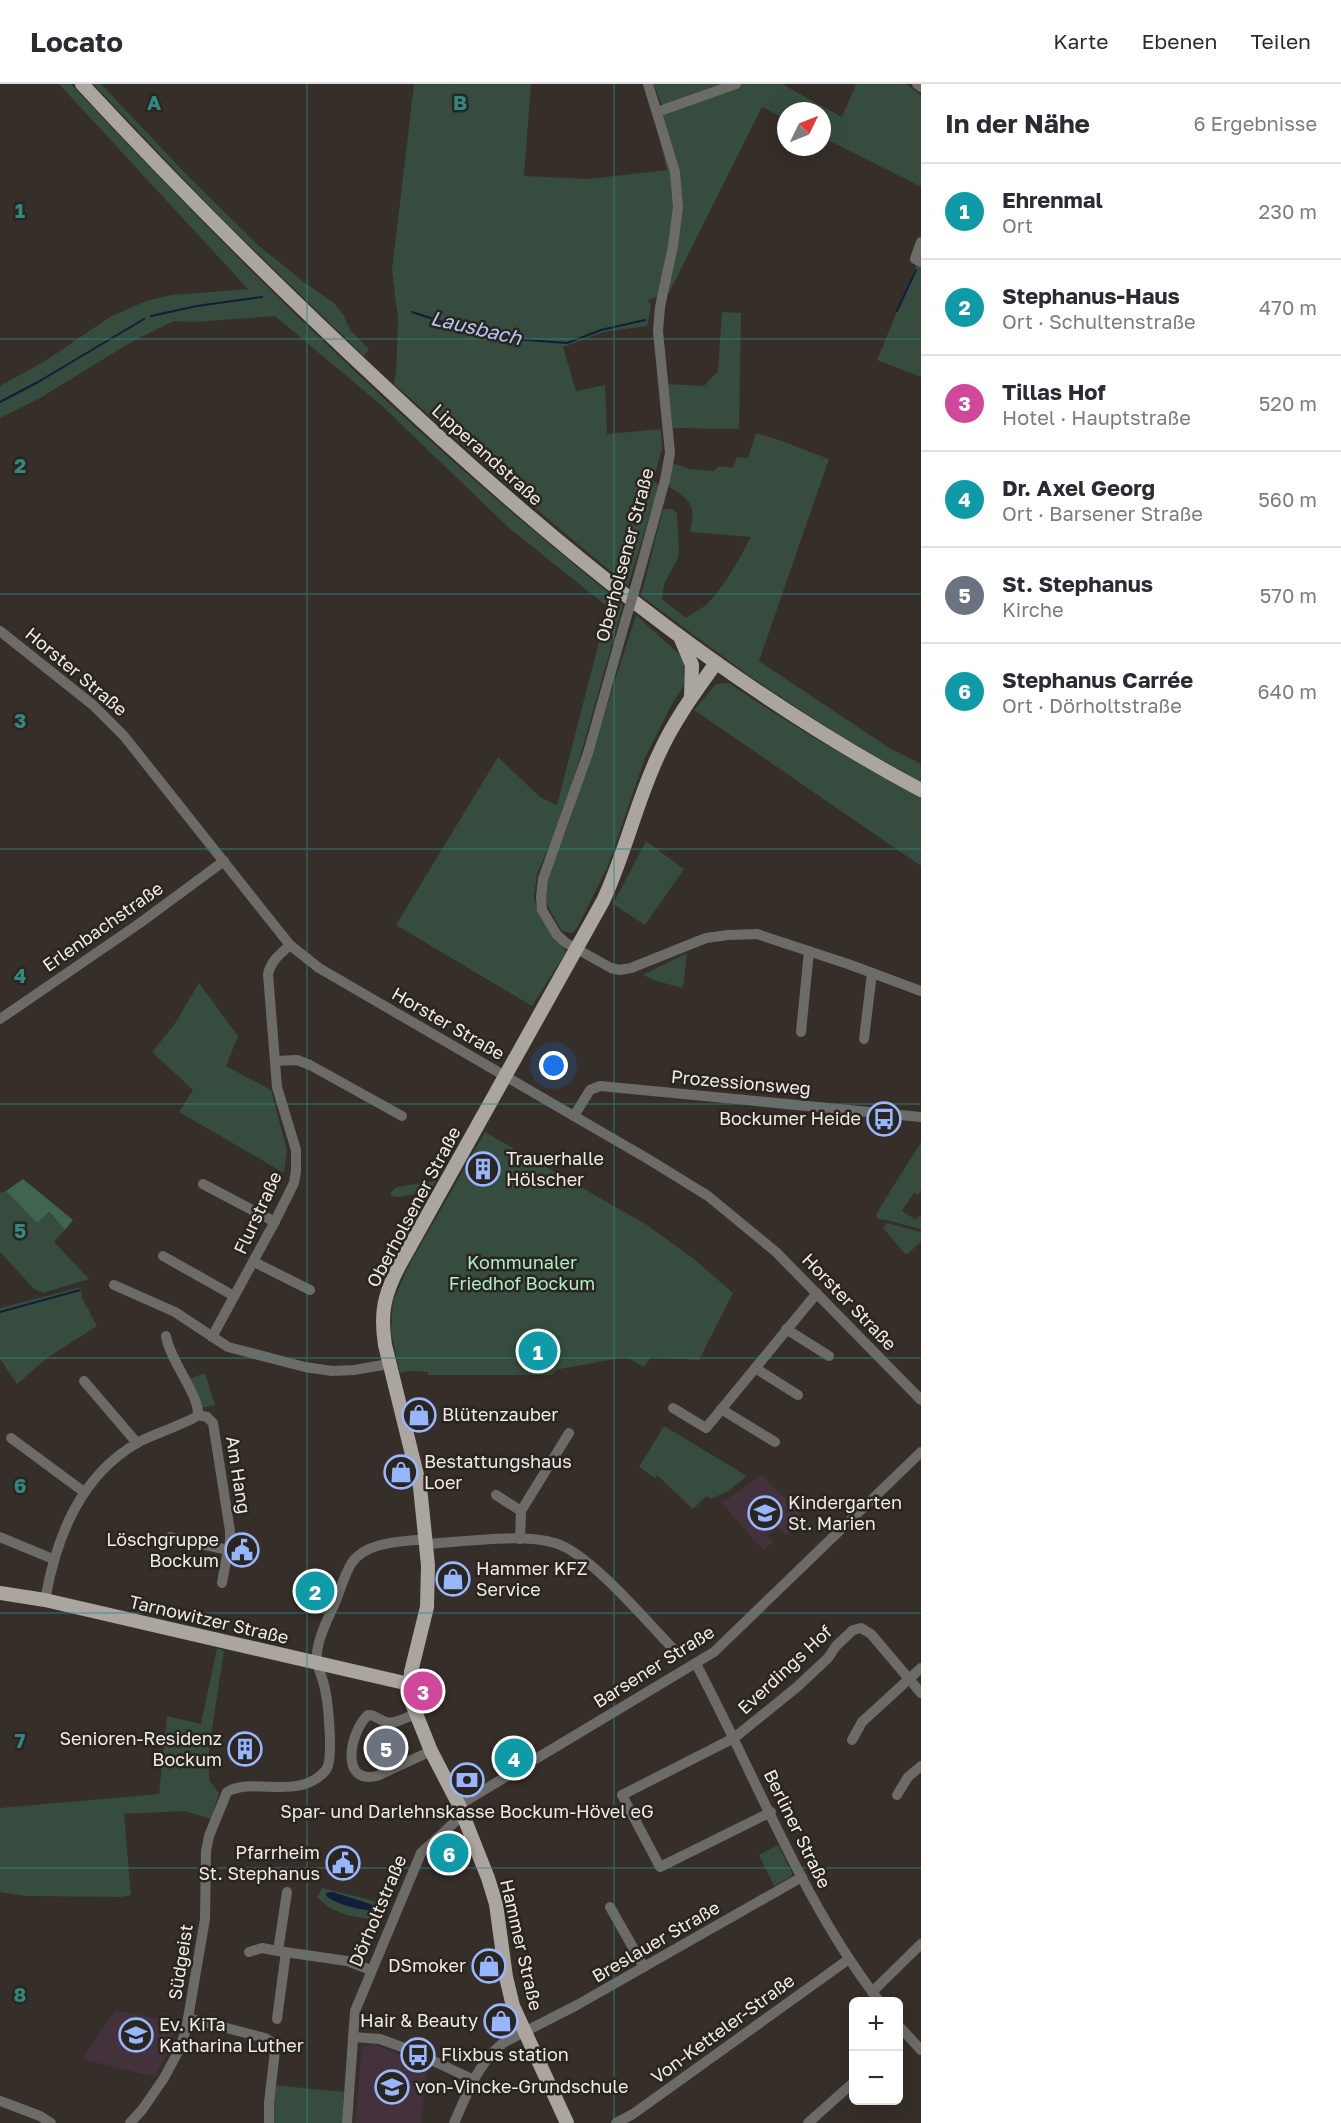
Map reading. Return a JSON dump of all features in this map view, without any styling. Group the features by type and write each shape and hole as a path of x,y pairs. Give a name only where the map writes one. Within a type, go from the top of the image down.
{"main road":[{"name":"Lipperandstraße","path":"82,84 147,154 304,311 458,455 620,591 716,663 801,720 921,789"},
{"path":"679,636 692,665 691,698"},
{"name":"Oberholsener Straße","path":"409,1684 427,1607 429,1582 420,1487 389,1364 382,1327 383,1306 404,1256 577,950 616,872 658,754 691,698 716,663"},
{"name":"Tarnowitzer Straße","path":"0,1593 45,1600 409,1684"},
{"name":"Hammer Straße","path":"409,1684 409,1696 415,1714 461,1811 496,1904 510,1997 567,2123"}],"street":[{"name":"Oberholsener Straße","path":"577,950 557,935 542,910 543,879 588,753 665,480 669,453 658,331 676,225 677,189 672,162 648,84"},
{"path":"657,112 736,84"},
{"path":"917,84 921,87"},
{"path":"921,242 915,259 921,262"},
{"name":"Horster Straße","path":"0,631 65,682 112,723 290,945 319,968 669,1171 708,1197 758,1236 921,1400"},
{"name":"Erlenbachstraße","path":"0,1018 140,923 224,861"},
{"path":"577,950 600,963 620,970 631,968 690,943 728,935 757,934 921,991"},
{"name":"Flurstraße","path":"212,1337 254,1262 294,1183 296,1150 277,1087 268,974 277,956 290,945"},
{"path":"801,1032 809,951"},
{"path":"864,1039 872,973"},
{"path":"275,1061 297,1060 310,1065 402,1116"},
{"name":"Prozessionsweg","path":"573,1116 590,1090 600,1086 921,1117"},
{"path":"203,1184 275,1222"},
{"path":"163,1256 234,1296"},
{"path":"254,1262 310,1290"},
{"path":"114,1285 175,1312 228,1347 305,1367 343,1370 389,1364"},
{"path":"673,1408 706,1428 817,1293"},
{"path":"786,1329 829,1356"},
{"name":"Am Hang","path":"166,1336 168,1346 193,1397 198,1415 207,1417 213,1423 231,1541 222,1583"},
{"path":"755,1368 798,1395"},
{"path":"84,1381 137,1443"},
{"path":"721,1409 775,1442"},
{"path":"45,1600 53,1559 66,1523 84,1492 106,1468 137,1443 194,1419 198,1415"},
{"path":"520,1539 520,1511 569,1433"},
{"path":"10,1438 84,1492"},
{"name":"Barsener Straße","path":"461,1811 696,1664 722,1645 921,1452"},
{"path":"496,1495 520,1511"},
{"path":"0,1537 53,1559"},
{"path":"170,1537 228,1550"},
{"path":"317,1663 322,1634 354,1560 360,1553 384,1545 520,1539 557,1544 579,1556 596,1570 677,1653"},
{"name":"Everdings Hof","path":"734,1738 797,1687 853,1630 861,1628 871,1634 921,1693"},
{"name":"Südgeist","path":"130,2123 147,2104 183,2040 205,1919 206,1851 209,1836 227,1792 239,1788 290,1787 308,1783 329,1764 326,1692 317,1663"},
{"name":"Berliner Straße","path":"696,1664 820,1911 849,1959 876,1997"},
{"path":"852,1740 862,1722 921,1668"},
{"path":"415,1714 392,1723 368,1715 354,1738 351,1749 352,1760 359,1774 370,1778 431,1751"},
{"path":"734,1738 622,1795 660,1867 771,1812"},
{"path":"897,1795 908,1777 921,1766"},
{"name":"Dörholtstraße","path":"347,2123 355,2012 421,1853 457,1820 461,1811"},
{"name":"Breslauer Straße","path":"454,2123 474,2080 493,2051 503,2043 577,2005 802,1877"},
{"path":"277,2019 287,1892"},
{"path":"610,1906 644,1967"},
{"path":"876,1997 921,1944"},
{"path":"249,1952 262,1948 346,1961 371,1970"},
{"name":"Von-Ketteler-Straße","path":"616,2123 642,2107 849,1959"},
{"path":"188,2018 265,2038 272,2042 274,2051 269,2103 270,2123"},
{"path":"353,2037 380,2039 410,2050 474,2080"},
{"path":"903,2038 921,2050"},
{"path":"808,2123 849,2086"},
{"path":"0,2101 51,2123"}],"shaded area":[{"name":"Kindergarten St. Marien","path":"762,1475 810,1523 802,1531 790,1531 785,1535 776,1527 767,1536 773,1541 764,1551 721,1503"},
{"name":"Ev. KiTa Katharina Luther","path":"115,2010 177,2023 171,2047 155,2077 82,2059"},
{"name":"von-Vincke-Grundschule","path":"374,2044 427,2065 421,2123 355,2123 362,2046"}],"green space":[{"path":"59,84 71,84 217,236 420,432 491,495 623,605 566,807 537,874 534,897 538,912 566,952 532,1006 396,925 498,757 540,797 557,805 608,607 508,527 381,405 275,316 193,322 174,321 133,341 40,398 0,418 0,386 45,361 110,317 146,301 171,295 248,289"},
{"path":"93,84 101,84 186,174 259,246 334,303 343,314 351,331 369,349 364,356 220,217"},
{"path":"414,84 531,84 524,176 588,179 667,170 654,115 743,84 782,84 815,102 777,102 777,114 762,107 669,293 648,300 651,306 647,326 604,332 563,347 576,391 605,385 607,434 661,429 662,449 653,481 659,485 628,586 505,483 394,384 398,319 392,270"},
{"path":"654,84 721,84 662,106"},
{"path":"856,84 906,84 921,95 921,187 831,142 831,111 842,117"},
{"path":"917,263 921,265 921,377 877,360"},
{"path":"722,312 741,313 739,429 673,428 667,384 704,386 718,371"},
{"path":"756,433 829,459 759,661 891,749 921,764 921,783 826,727 748,675 641,596 663,509 672,509 677,513 679,552 664,584 662,599 686,618 707,604 721,587 751,537 690,532 692,510 690,505 687,500 669,487 668,481 673,463 689,469 714,471 719,466 733,468 737,457 748,458"},
{"path":"636,615 680,655 685,663 687,680 645,758 608,866 577,928 572,933 562,931 548,907 544,893 547,879 570,820"},
{"path":"729,683 823,743 921,797 921,866 694,710 716,684"},
{"path":"646,841 684,869 645,925 613,904"},
{"path":"687,953 683,988 643,975"},
{"path":"199,983 238,1036 226,1066 271,1090 287,1150 284,1173 179,1112 193,1090 152,1052 174,1025"},
{"name":"Kommunaler Friedhof Bockum","path":"485,1132 647,1225 694,1259 733,1293 699,1360 651,1357 644,1367 626,1357 560,1369 552,1375 428,1375 428,1372 410,1371 400,1373 391,1332 393,1301 408,1267"},
{"path":"921,1142 921,1190 918,1195 914,1193 902,1211 916,1220 918,1216 921,1217 921,1229 878,1219 876,1214"},
{"path":"23,1179 73,1220 65,1230 49,1212 37,1223 6,1191"},
{"path":"435,1181 430,1191 399,1197 391,1196 391,1192 397,1187"},
{"path":"6,1191 37,1223 48,1212 65,1230 54,1242 89,1279 43,1293 34,1289 0,1252 0,1193"},
{"path":"887,1223 921,1232 921,1242 906,1255 883,1228"},
{"path":"81,1287 82,1298 97,1326 47,1358 17,1384 0,1359 0,1308"},
{"path":"205,1373 215,1405 201,1408 187,1380"},
{"path":"664,1426 747,1476 728,1491 711,1499 706,1496 693,1509 657,1475 655,1478 639,1467"},
{"path":"217,1648 224,1651 209,1749 209,1780 219,1793 211,1819 185,1811 124,1814 131,1895 121,1897 26,1896 0,1892 0,1808 159,1794 167,1716 201,1724"},
{"path":"778,1845 792,1876 774,1886 759,1855"},
{"path":"322,1888 387,1904 382,1920 355,1917 331,1908 317,1897"},
{"path":"273,2085 344,2092 342,2123 272,2123"}],"water":[{"path":"333,1892 376,1906 377,1909 374,1911 343,1905 326,1896 326,1893"}],"waterway":[{"path":"897,311 916,270"},
{"name":"Lausbach","path":"151,316 197,306 262,297"},
{"name":"Lausbach","path":"412,312 455,326 513,339 567,343 601,330 645,320"},
{"name":"Lausbach","path":"0,402 144,319"},
{"path":"0,1312 80,1290"}],"place":[{"name":"Bockumer Heide","path":"884,1119"},
{"name":"Trauerhalle Hölscher","path":"483,1169"},
{"name":"Ehrenmal","path":"538,1351"},
{"name":"Blütenzauber","path":"419,1415"},
{"name":"Bestattungshaus Loer","path":"401,1472"},
{"name":"Kindergarten St. Marien","path":"765,1513"},
{"name":"Löschgruppe Bockum","path":"242,1550"},
{"name":"Hammer KFZ Service","path":"453,1579"},
{"name":"Stephanus-Haus","path":"315,1591"},
{"name":"Tillas Hof","path":"423,1691"},
{"name":"St. Stephanus","path":"386,1748"},
{"name":"Senioren-Residenz Bockum","path":"245,1749"},
{"name":"Dr. Axel Georg","path":"514,1758"},
{"name":"Spar- und Darlehnskasse Bockum-Hövel eG","path":"467,1780"},
{"name":"Stephanus Carrée","path":"449,1853"},
{"name":"Pfarrheim St. Stephanus","path":"343,1863"},
{"name":"DSmoker","path":"489,1966"},
{"name":"Hair & Beauty","path":"501,2021"},
{"name":"Ev. KiTa Katharina Luther","path":"136,2035"},
{"name":"Flixbus station","path":"418,2055"},
{"name":"von-Vincke-Grundschule","path":"392,2087"}]}
